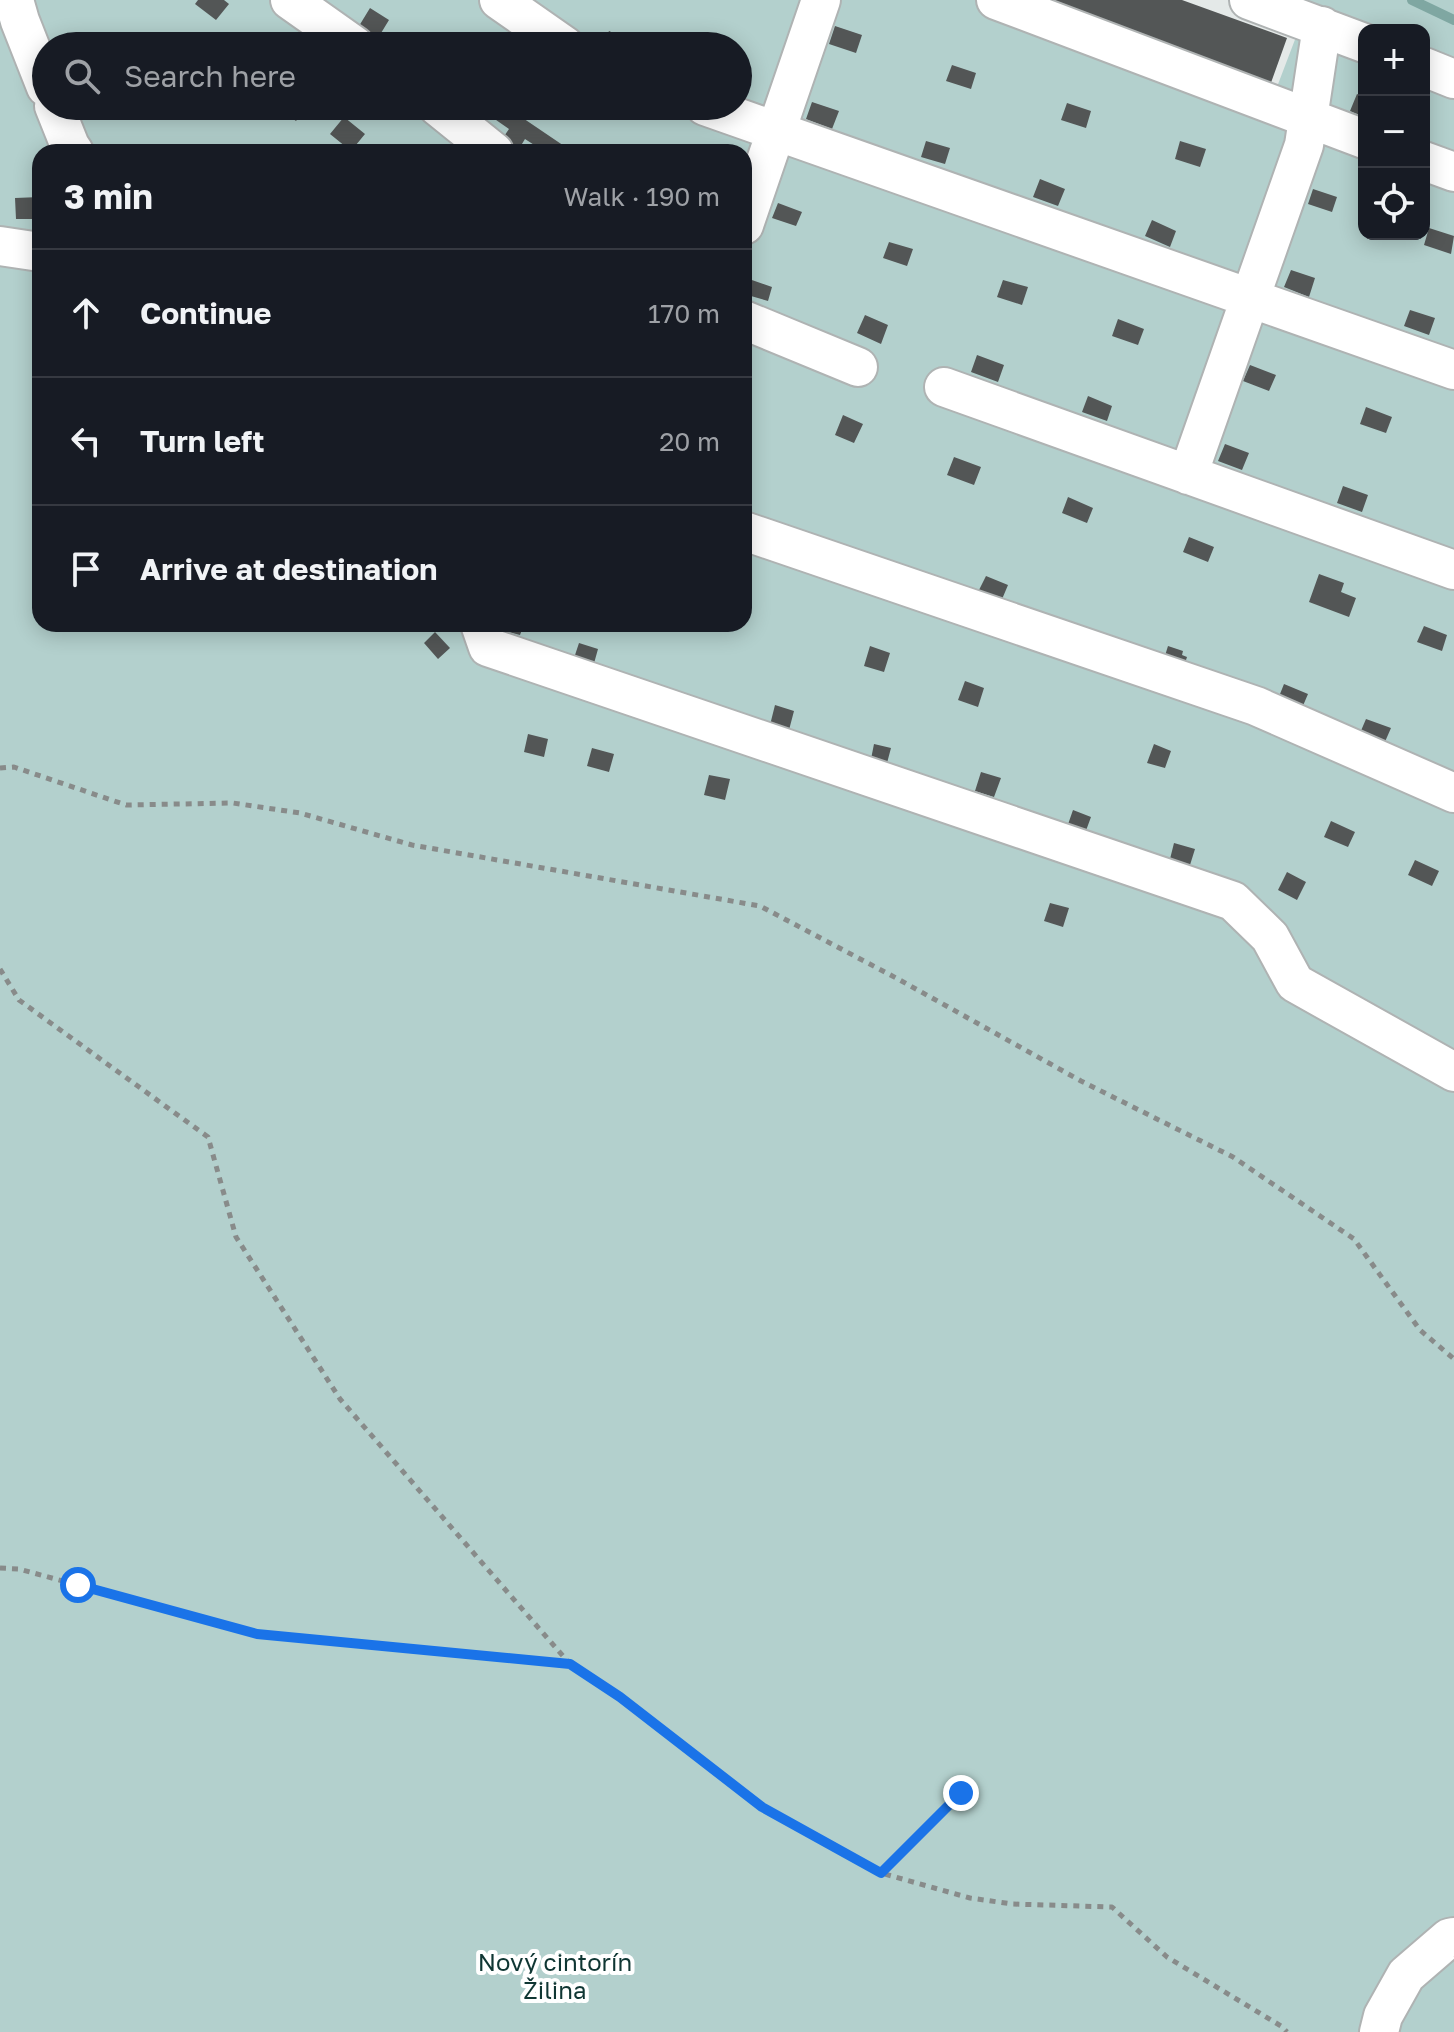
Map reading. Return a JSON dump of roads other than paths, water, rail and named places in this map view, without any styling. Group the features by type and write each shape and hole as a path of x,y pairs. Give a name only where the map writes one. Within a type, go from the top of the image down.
{"lane":[{"path":"14,0 32,51"},
{"path":"290,0 335,32"},
{"path":"499,0 545,32"},
{"path":"752,202 821,0"},
{"path":"996,0 1358,137"},
{"path":"1249,0 1358,41"},
{"path":"1188,475 1304,145 1322,26"},
{"path":"1430,69 1454,79"},
{"path":"60,120 69,144"},
{"path":"454,120 484,144"},
{"path":"745,120 1454,370"},
{"path":"1430,163 1454,172"},
{"path":"0,246 32,251"},
{"path":"752,323 858,367"},
{"path":"944,387 1454,570"},
{"path":"752,534 1256,706 1454,793"},
{"path":"483,632 488,647 1233,901 1270,937 1295,983 1454,1072"},
{"path":"1379,2032 1383,2016 1406,1975 1454,1937"}],"waterway":[{"path":"1412,0 1454,20"}],"park label":[{"name":"Nový cintorín Žilina","path":"555,1975"}]}
